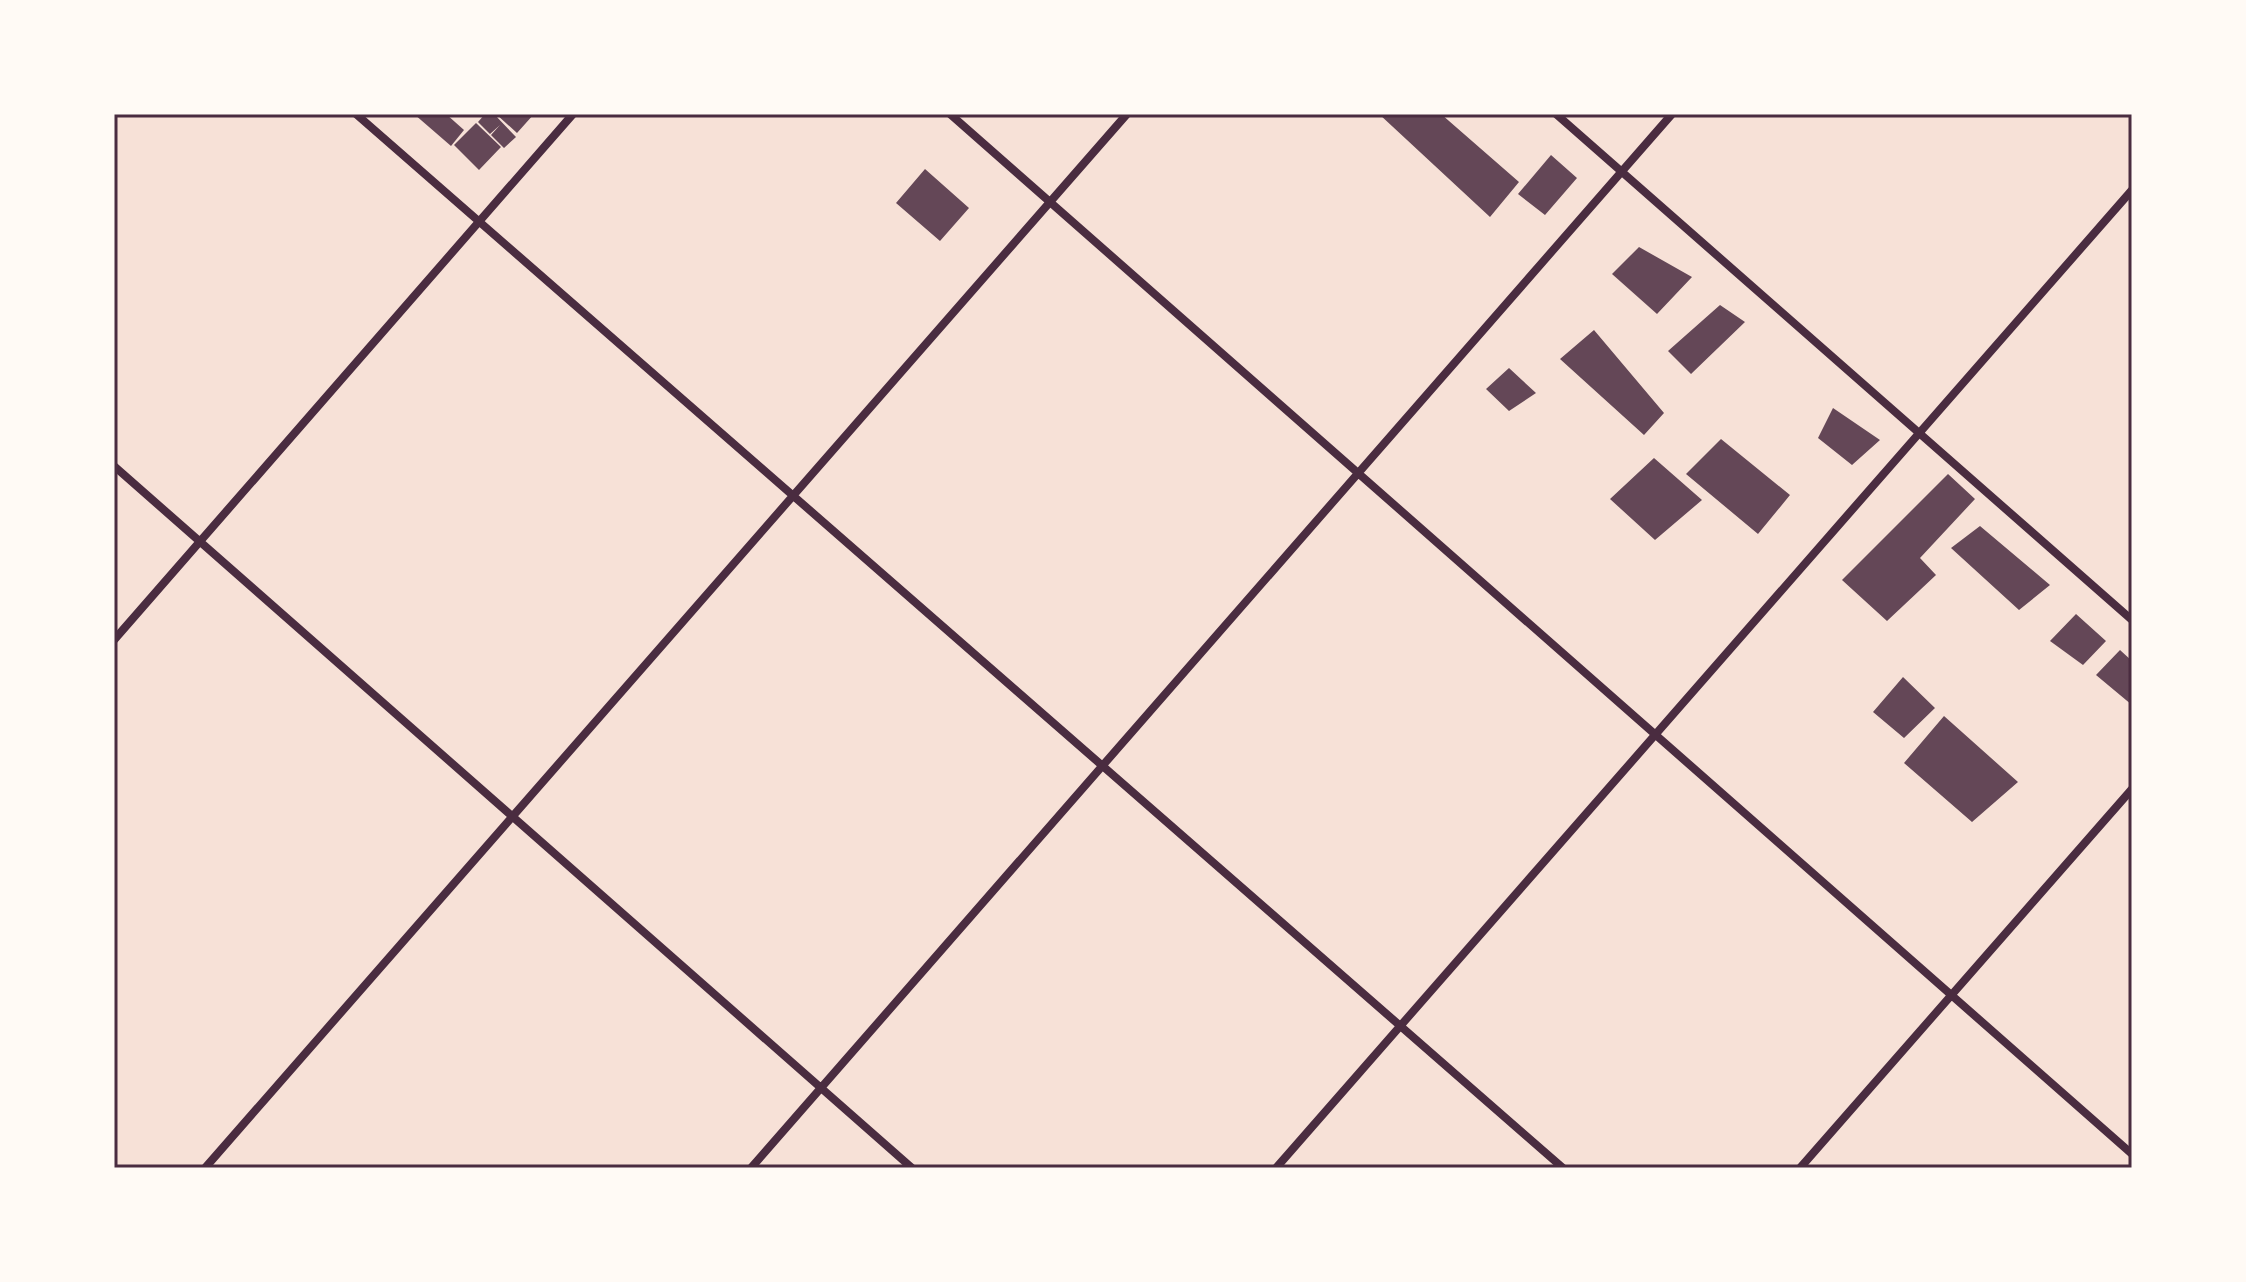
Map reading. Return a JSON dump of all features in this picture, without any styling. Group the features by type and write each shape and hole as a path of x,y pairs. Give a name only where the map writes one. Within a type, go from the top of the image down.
{"street":[{"path":"356,114 1563,1168"},
{"path":"114,640 573,114"},
{"path":"950,114 2132,1154"},
{"path":"205,1168 1127,114"},
{"path":"1556,114 2132,620"},
{"path":"751,1168 1672,114"},
{"path":"1276,1168 2132,190"},
{"path":"114,466 912,1168"},
{"path":"1800,1168 2132,789"}],"building":[{"path":"414,114 446,114 464,130 451,146"},
{"path":"485,114 494,114 516,137 504,148 491,135 500,125 490,134 478,122"},
{"path":"496,114 534,114 517,133"},
{"path":"1379,114 1441,114 1519,182 1490,217"},
{"path":"476,123 501,147 479,170 454,145"},
{"path":"1551,155 1577,178 1545,215 1518,194"},
{"path":"925,169 969,208 940,241 896,203"},
{"path":"1639,247 1692,277 1657,314 1612,274"},
{"path":"1720,305 1745,322 1691,374 1668,351"},
{"path":"1594,330 1664,413 1644,435 1560,359"},
{"path":"1509,368 1536,393 1509,411 1486,389"},
{"path":"1833,408 1880,440 1852,465 1818,438"},
{"path":"1721,439 1790,495 1758,534 1686,474"},
{"path":"1654,458 1702,500 1655,540 1610,499"},
{"path":"1948,474 1975,499 1920,558 1936,575 1887,621 1842,580"},
{"path":"1980,526 2050,585 2019,610 1951,548"},
{"path":"2076,614 2106,641 2083,665 2050,641"},
{"path":"2120,650 2132,661 2132,705 2096,675"},
{"path":"1903,677 1935,708 1904,738 1873,712"},
{"path":"1944,716 2018,782 1972,822 1904,763"}]}
